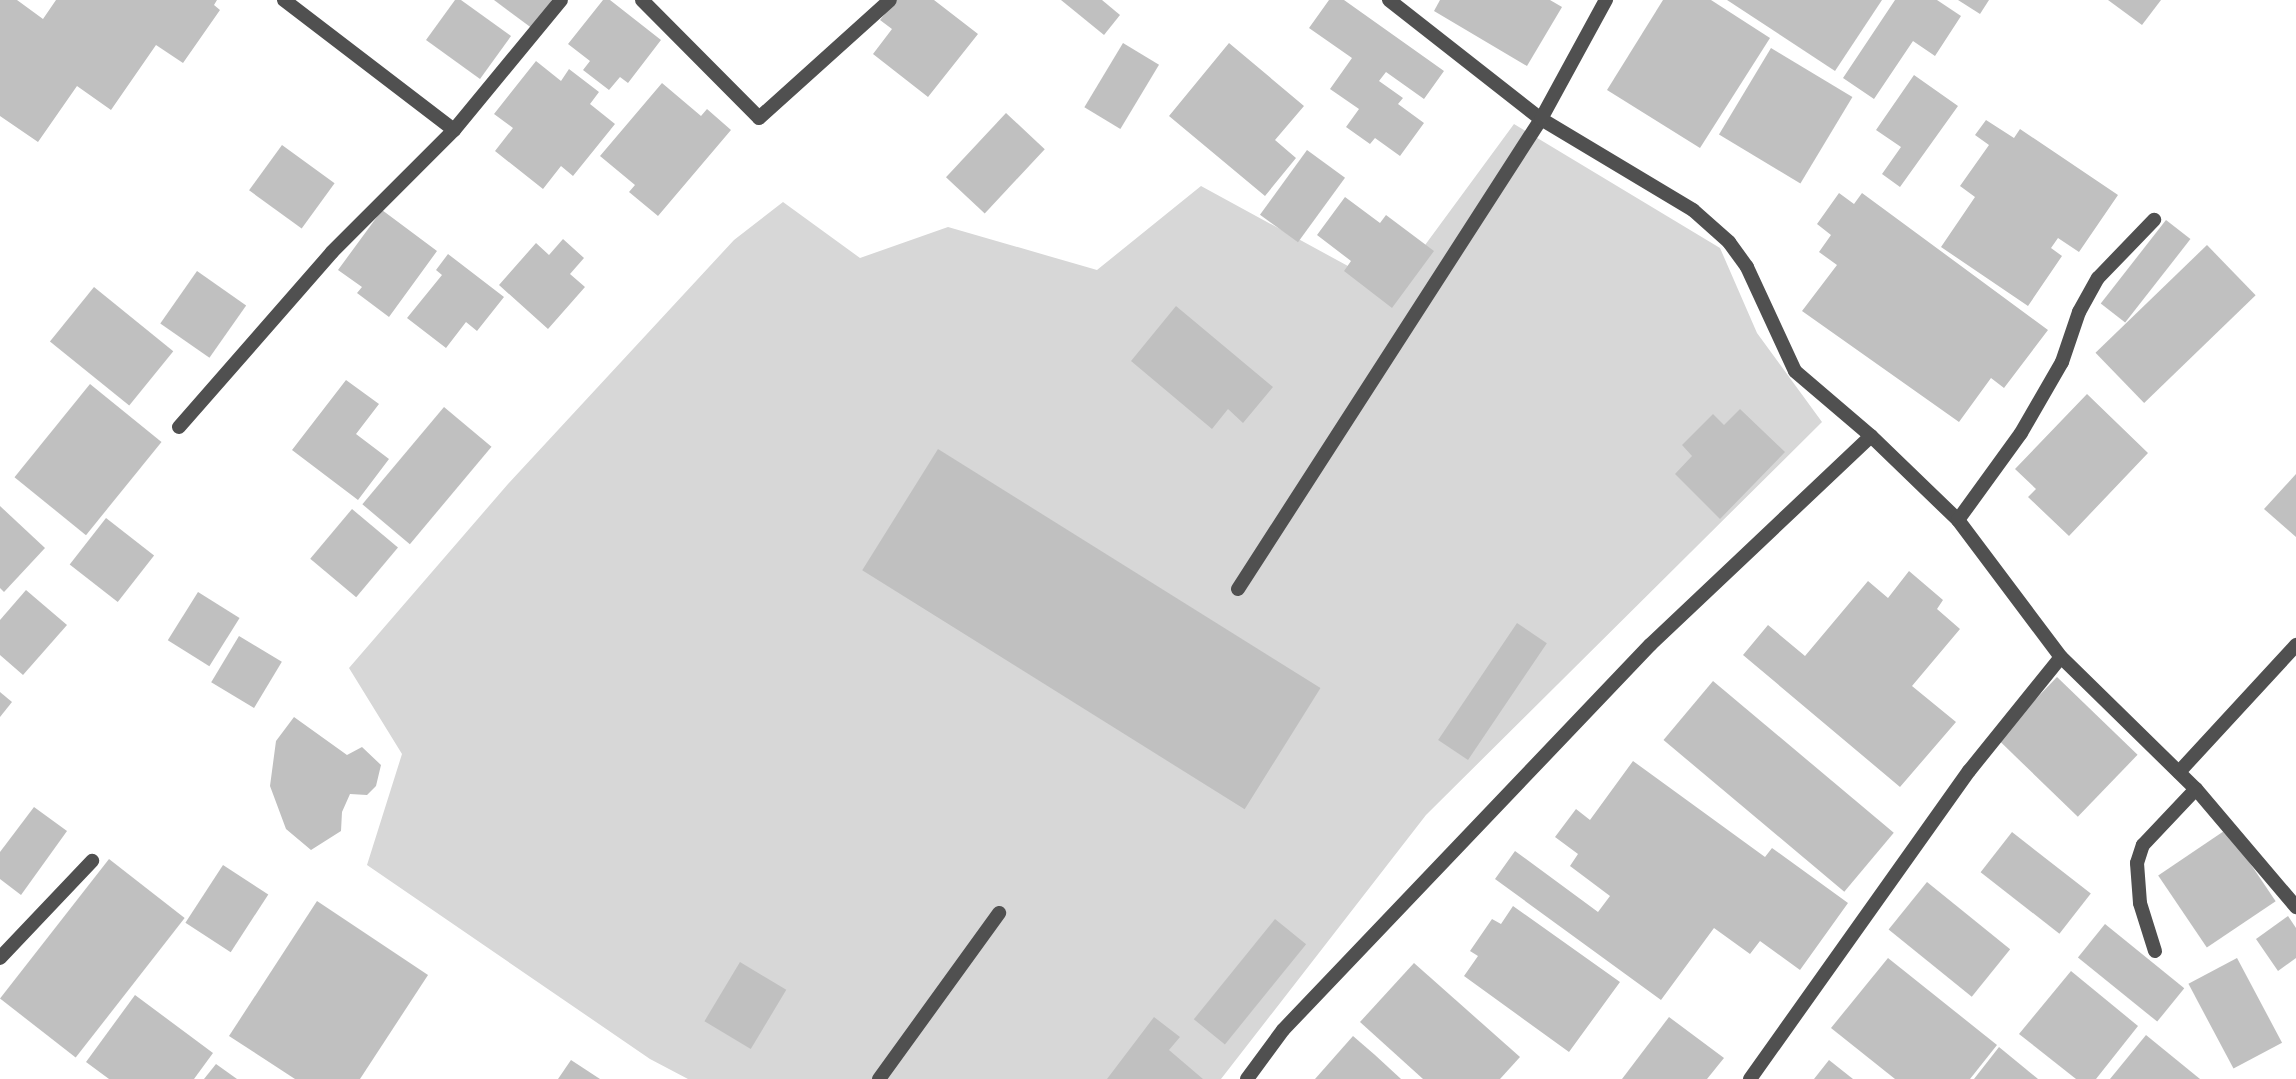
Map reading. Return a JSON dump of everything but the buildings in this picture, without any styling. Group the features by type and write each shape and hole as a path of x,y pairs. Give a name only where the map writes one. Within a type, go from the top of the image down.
{"street":[{"path":"284,0 454,131"},
{"path":"179,426 332,253 454,131 561,0"},
{"path":"642,0 759,118 890,0"},
{"path":"1389,0 1541,119 1693,211 1729,242 1747,267 1795,371 1871,436 1958,520 2061,657 2196,789 2296,907"},
{"path":"1238,589 1541,119 1605,0"},
{"path":"1958,520 2021,433 2062,362 2079,312 2098,278 2154,219"},
{"path":"1247,1079 1283,1030 1650,645 1871,436"},
{"path":"2179,772 2296,645"},
{"path":"1750,1079 1969,771 2061,657"},
{"path":"2155,951 2140,903 2137,863 2143,845 2196,789"},
{"path":"0,958 92,861"},
{"path":"879,1079 999,912"}],"shaded area":[{"path":"1514,124 1720,248 1757,333 1822,422 1426,815 1221,1079 688,1079 650,1059 367,865 402,754 349,668 508,484 734,240 783,202 860,258 948,227 1097,270 1201,186 1392,290"}]}
